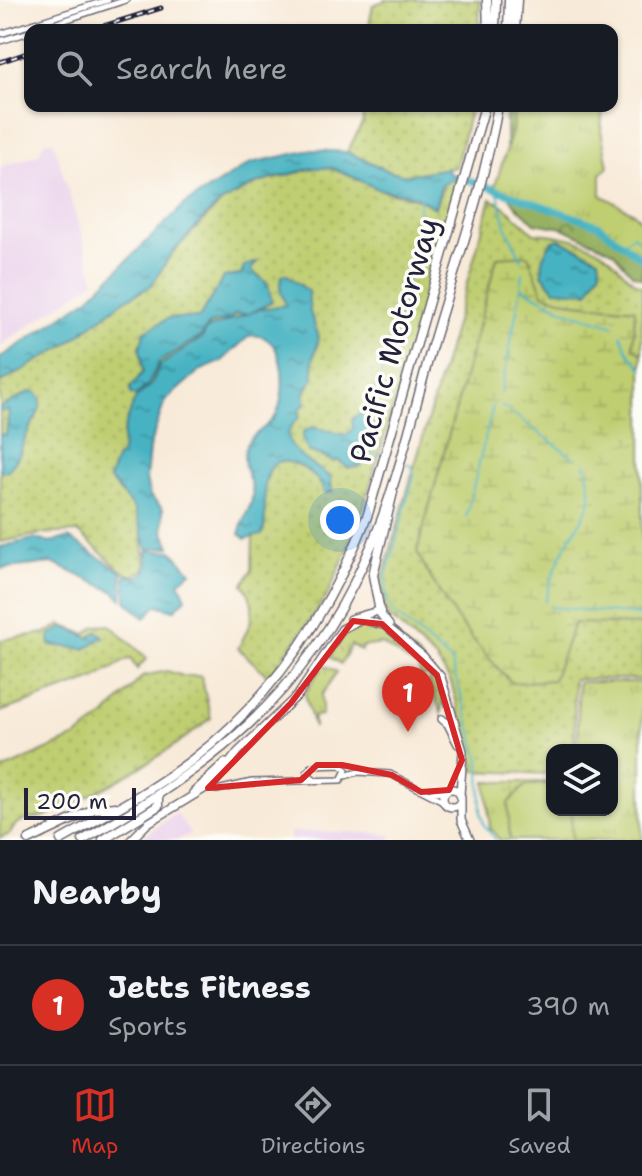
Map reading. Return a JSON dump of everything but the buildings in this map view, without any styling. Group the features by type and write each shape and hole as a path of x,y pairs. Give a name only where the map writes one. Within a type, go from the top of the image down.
{"highway":[{"path":"487,0 488,24"},
{"path":"495,24 496,0"},
{"path":"508,24 509,0"},
{"path":"515,24 517,0"},
{"name":"Pacific Motorway","path":"61,840 194,758 243,715 281,672 317,623 344,573 382,468 483,112"},
{"name":"Pacific Motorway","path":"83,840 158,797 238,736 272,702 311,654 345,602 366,558 395,475 498,112"},
{"path":"380,612 373,590 373,573 391,504 395,475"},
{"path":"103,840 158,806 158,797"},
{"path":"29,840 94,809 119,806"}],"main road":[{"path":"322,658 346,621 364,612 380,612 395,633"},
{"path":"186,800 225,767 291,701 342,629 355,620 373,620 395,633 431,664 443,681 462,765"},
{"path":"449,718 462,747 461,820"},
{"path":"131,840 148,823 208,788 225,767"},
{"path":"460,775 443,801 461,820 470,840"},
{"path":"448,790 460,797"},
{"path":"450,807 458,805 460,797"}],"street":[{"path":"32,24 108,0"},
{"path":"53,24 126,0"},
{"path":"0,34 24,26"},
{"path":"0,41 24,34"},
{"path":"308,775 308,769 314,765 390,774 415,790 430,793 443,801"},
{"path":"345,767 345,776"},
{"path":"208,788 217,790 251,782 341,780 358,772"},
{"path":"301,780 308,775"},
{"path":"308,775 314,780"},
{"path":"430,793 448,790"}],"highlighted area":[{"path":"353,621 382,624 437,675 462,760 449,790 421,792 392,775 342,765 317,765 301,780 208,788 291,703"}],"shaded area":[{"path":"53,140 95,281 0,346 0,167 39,154 44,142"},
{"path":"177,813 190,834 179,840 139,840"},
{"path":"290,832 392,835 390,840 290,840"}],"green space":[{"path":"386,0 480,0 479,24 369,24 373,5"},
{"path":"362,112 470,112 456,167 406,175 389,171 347,152 363,122"},
{"path":"506,112 538,112 642,249 642,278 632,274 613,251 563,228 535,223 515,205 500,183 506,172"},
{"path":"514,112 602,112 601,130 608,167 601,174 601,195 634,213 642,222 642,259 598,225 494,189 512,132"},
{"path":"319,167 432,207 436,205 445,181 456,179 459,185 358,526 327,596 269,677 238,648 252,616 251,600 243,584 252,570 253,535 296,358 263,326 150,401 134,462 147,510 142,537 146,568 134,576 124,573 78,532 40,534 0,542 0,383 66,345 125,300 151,286 172,253 222,202 258,183"},
{"path":"491,199 503,205 534,233 572,239 600,250 642,286 642,679 574,679 575,744 546,744 546,774 475,771 451,682 436,659 386,614 381,583"},
{"path":"528,255 543,294 575,303 635,309 633,347 642,354 642,625 574,623 553,680 512,683 459,621 417,552 497,257"},
{"path":"365,623 406,645 429,670 441,698 441,713 427,675 421,677 418,668 382,644 361,647 361,651 351,645 341,664 330,657 347,630"},
{"path":"61,625 86,634 96,626 110,625 147,658 137,669 130,658 94,679 0,712 0,640 45,633"},
{"path":"323,664 337,672 322,695 322,715 314,716 314,728 305,694"},
{"path":"167,671 183,676 201,676 211,718 174,746 114,782 52,814 16,824 10,834 0,838 0,771 76,737 105,716 143,676"},
{"path":"578,682 642,682 642,840 500,840 490,828 486,782 546,782 546,816 618,816 618,744 578,744"},
{"path":"546,784 546,816 571,816 572,840 510,840 508,803 526,785"}],"water":[{"path":"312,150 347,152 389,171 406,175 447,168 450,174 462,175 459,185 454,179 441,185 435,208 415,196 378,189 333,168 313,168 258,183 222,202 206,216 172,253 151,286 125,300 66,345 0,383 0,358 88,299 185,204 251,163"},
{"path":"559,239 599,258 601,270 588,292 555,290 542,274 543,257 551,242"},
{"path":"257,262 251,270 268,284 272,302 249,314 235,314 230,319 209,324 201,336 159,362 148,385 135,396 131,395 130,388 143,372 140,348 144,332 169,318 199,318 224,277 241,275 244,266"},
{"path":"286,274 308,291 310,312 319,337 313,361 314,378 306,390 306,403 299,410 300,417 288,436 297,452 331,478 332,492 324,493 318,480 299,466 277,462 267,477 262,535 245,539 240,534 252,499 244,462 246,446 276,415 282,392 281,364 277,352 271,342 261,336 249,336 221,362 199,371 165,401 149,448 146,480 150,496 163,509 163,530 170,547 147,549 134,509 109,479 122,452 123,432 135,399 151,385 160,365 202,338 207,329 261,309 286,305 280,290 282,276"},
{"path":"29,392 35,392 41,399 38,412 16,461 7,471 0,471 0,434 6,435 9,410 0,412 0,408"},
{"path":"364,411 374,427 361,466 348,468 338,460 334,462 308,451 302,438 304,431 313,427 346,435 353,429 352,419"},
{"path":"69,538 122,572 122,599 113,591 52,563 0,569 0,547 34,539 49,542"},
{"path":"172,551 191,572 179,582 186,598 174,610 157,605 145,618 126,601 125,579 126,575 138,577 145,572 148,563 146,552"},
{"path":"65,627 90,638 97,631 104,637 85,649 50,645 49,635"}],"waterway":[{"path":"460,177 598,225 642,259"},
{"path":"497,189 506,226 521,259"},
{"path":"368,411 402,305 420,196"},
{"path":"622,244 633,235 642,243"},
{"path":"523,273 521,287 565,311 615,326"},
{"path":"501,393 521,289"},
{"path":"621,335 628,352 642,368"},
{"path":"466,517 493,406"},
{"path":"502,406 574,458"},
{"path":"368,452 381,455"},
{"path":"403,462 412,466 414,475 386,577 386,597 394,613 451,661 480,761 481,814 484,825 496,840"},
{"path":"545,602 560,558 588,507 590,491 585,464"},
{"path":"551,607 639,615"}],"railway":[{"path":"110,24 161,8"},
{"path":"0,62 24,54"}],"place":[{"name":"Jetts Fitness","path":"408,732"}]}
